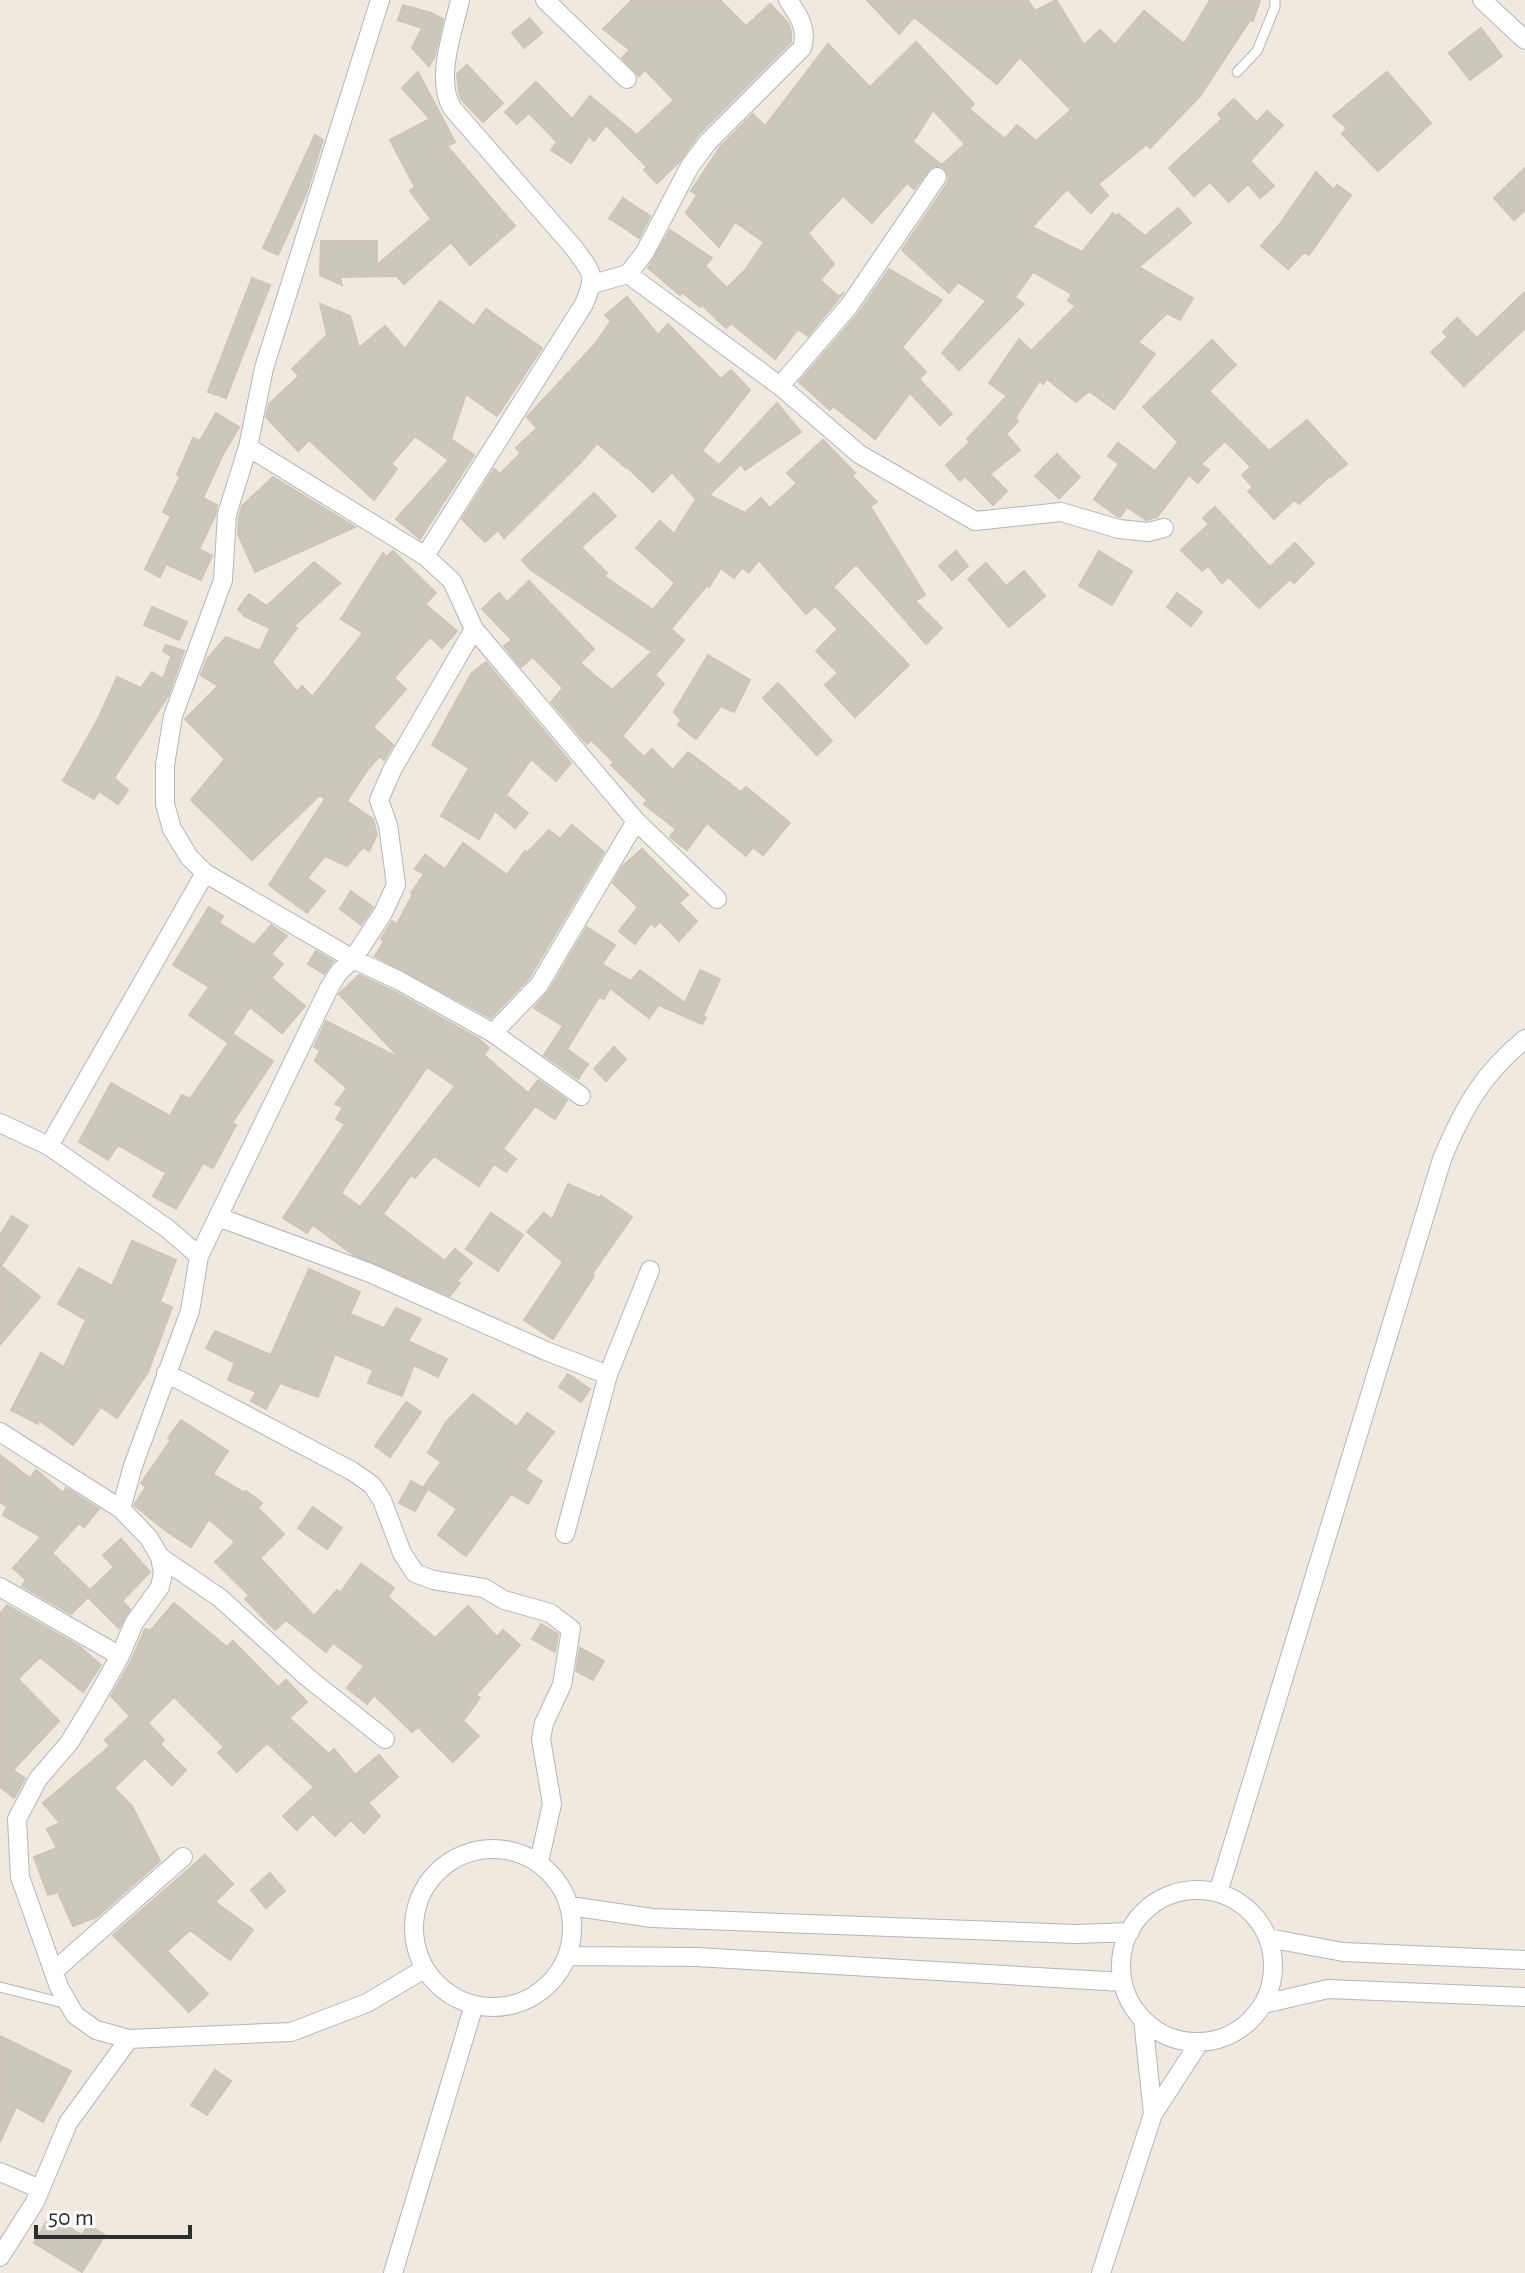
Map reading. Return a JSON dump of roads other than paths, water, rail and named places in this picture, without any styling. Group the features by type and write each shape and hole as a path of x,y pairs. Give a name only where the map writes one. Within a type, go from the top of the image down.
{"street":[{"path":"380,0 264,368 248,447 227,514 223,580 173,716 165,765 165,804 172,829 189,857 205,873 353,959 400,981 493,1033 581,1096"},
{"path":"425,556 584,304 593,284 590,271 574,248 452,108 445,95 450,45 460,0"},
{"path":"545,0 627,79"},
{"path":"593,284 628,274 645,252 690,166 708,142 802,48 805,37 800,18 788,0"},
{"path":"1482,0 1525,40"},
{"path":"780,386 849,306 937,177"},
{"path":"628,274 780,386 859,454 975,521 1061,512 1119,529 1148,532 1164,528"},
{"path":"248,447 425,556 452,581 474,629 636,821 717,899"},
{"path":"121,1509 133,1466 190,1311 199,1256 329,988 339,972 353,959 383,913 396,885 388,825 379,800 392,770 474,629"},
{"path":"493,1033 539,985 636,821"},
{"path":"49,1146 205,873"},
{"path":"1218,1893 1442,1159 1462,1113 1487,1076 1525,1039"},
{"path":"0,1123 49,1146 168,1229 199,1256"},
{"path":"218,1217 370,1273 608,1375"},
{"path":"565,1534 608,1375 650,1270"},
{"path":"166,1373 352,1471 372,1485 382,1500 402,1553 415,1573 433,1580 484,1588 504,1600 550,1613 571,1629 562,1685 544,1723 541,1739 552,1804 539,1862"},
{"path":"0,1432 121,1509 149,1538 160,1557 163,1573 160,1587 134,1623 120,1656 69,1743 38,1779 17,1819 20,1877 54,1971 75,2015 96,2030 129,2039 291,2032 367,2003 424,1969"},
{"path":"160,1557 220,1598 307,1677 385,1739"},
{"path":"0,1587 120,1656"},
{"path":"0,1808 17,1819"},
{"path":"487,1848 514,1851 539,1862 558,1881 570,1906 573,1931 568,1956 555,1978 536,1995 513,2006 487,2008 474,2005 462,2002 441,1989 424,1969 414,1944 414,1917 422,1891 439,1870 461,1855 487,1848"},
{"path":"54,1971 183,1857"},
{"path":"1201,1889 1218,1893 1248,1909 1265,1929 1273,1953 1273,1980 1264,2004 1247,2025 1224,2038 1199,2043 1174,2039 1152,2029 1135,2011 1124,1990 1120,1966 1125,1941 1136,1920 1154,1903 1176,1892 1201,1889"},
{"path":"570,1906 652,1918 1077,1934 1130,1932"},
{"path":"1268,1938 1343,1952 1525,1960"},
{"path":"568,1956 697,1957 1123,1982"},
{"path":"1264,2004 1328,1989 1525,1997"},
{"path":"393,2273 474,2005"},
{"path":"1143,2019 1153,2114"},
{"path":"0,2257 35,2202 68,2123 129,2039"},
{"path":"1101,2273 1153,2114 1199,2043"},
{"path":"0,2172 40,2189"}],"lane":[{"path":"1237,72 1257,51 1275,0"},
{"path":"0,1987 69,2004"}]}
